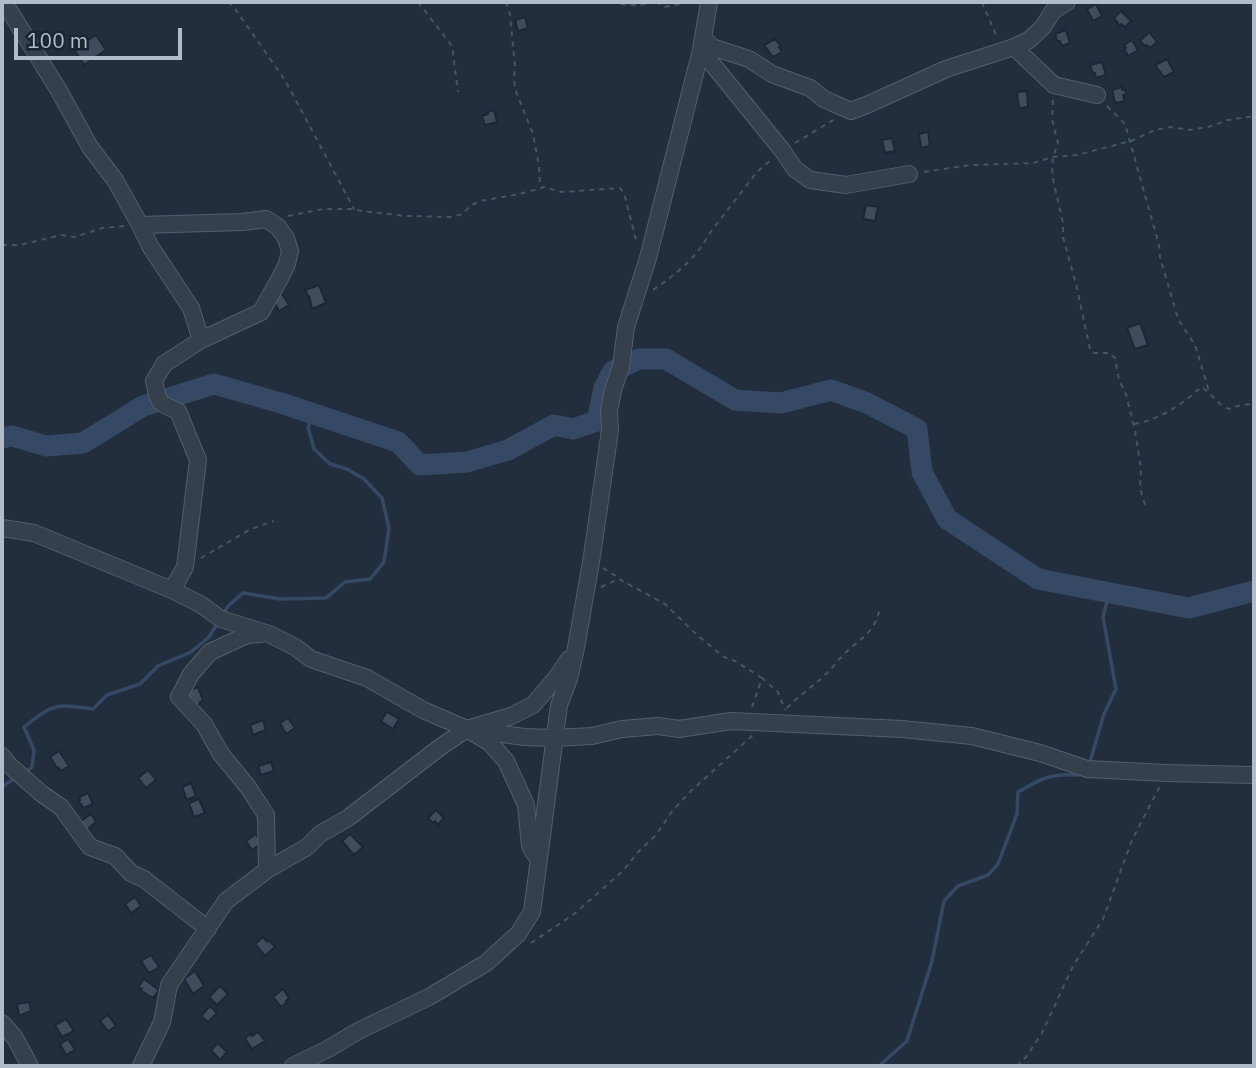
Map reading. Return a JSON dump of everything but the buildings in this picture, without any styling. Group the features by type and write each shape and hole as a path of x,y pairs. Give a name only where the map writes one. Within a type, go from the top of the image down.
{"street":[{"path":"4,2 90,147 116,180 150,246 191,308 201,340"},
{"path":"293,1066 429,997 486,962 518,934 532,912 559,705 569,679 576,648 592,556 613,390 621,367 626,327 648,258 702,44 709,2"},
{"path":"702,44 750,59 772,74 810,88 824,99 851,111 946,69 1029,40 1043,27 1053,11 1067,2"},
{"path":"702,44 795,169 810,180 846,186 909,174"},
{"path":"1010,48 1054,85 1097,95"},
{"path":"140,225 266,219 278,227 286,238 290,251 279,280 261,312 201,340 164,364 154,382 162,405 178,411 198,460 186,567 172,590"},
{"path":"2,528 34,533 172,590 200,604 221,619 269,634 312,659 367,678 423,710 467,729 490,743 506,761 526,805 530,846 538,860"},
{"path":"267,870 265,815 248,787 220,754 204,724 179,697 191,674 210,652 247,635 269,634"},
{"path":"141,1066 162,1021 169,985 226,901 267,870 307,847 320,834 348,818 467,729 511,716 533,705 556,678 576,648"},
{"path":"467,729 554,738 592,736 622,729 658,726 679,729 731,720 902,729 972,736 1040,753 1087,769 1254,775"},
{"path":"2,756 42,794 61,807 90,847 115,856 131,873 144,879 208,929"},
{"path":"2,1023 15,1038 30,1066"}],"path":[{"path":"228,2 285,80 354,209"},
{"path":"418,2 452,47 458,92"},
{"path":"506,2 515,66 515,89 533,134 540,183 544,187 562,192 620,188 624,193 638,245 648,258"},
{"path":"611,2 625,5 652,2"},
{"path":"656,2 664,7 691,2"},
{"path":"983,2 994,33 1010,48"},
{"path":"1054,85 1052,119 1058,143 1053,157 1052,175 1063,223 1063,237 1090,349 1093,353 1109,353 1115,358 1133,424 1141,469 1140,488 1145,505"},
{"path":"1097,95 1125,124 1178,319 1195,345 1209,391"},
{"path":"635,303 689,261 757,172 782,150 851,111"},
{"path":"909,174 971,165 1033,163 1130,141 1155,130 1170,127 1189,130 1254,116"},
{"path":"266,219 323,209 354,209 450,218 463,214 470,206 480,201 544,187"},
{"path":"2,245 61,235 75,237 102,228 140,225"},
{"path":"1133,424 1144,423 1164,413 1191,397 1201,387 1228,409 1254,404"},
{"path":"186,567 251,529 274,521"},
{"path":"592,556 603,568 665,604 724,657 762,678 778,692 785,710 868,635 878,618 880,607"},
{"path":"585,594 620,579"},
{"path":"749,722 762,678"},
{"path":"532,943 573,914 623,871 692,790 758,731 772,723"},
{"path":"1017,1066 1042,1033 1073,966 1103,919 1132,840 1167,773"}],"waterway":[{"path":"2,438 12,436 46,446 83,443 143,406 214,384 398,442 420,465 467,462 508,450 554,425 573,429 597,421 604,388 613,371 639,359 666,359 735,400 781,403 831,390 867,403 917,429 922,472 947,519 1038,579 1189,608 1254,591"},
{"path":"223,615 228,606 243,593 280,599 326,598 345,582 370,579 384,562 389,528 382,498 364,479 347,469 330,464 314,449 308,427 314,414"},
{"path":"1089,765 1104,714 1116,689 1103,617 1109,594"},
{"path":"25,773 32,767 34,750 24,727 34,719 56,707 93,709 107,695 140,684 158,666 191,652 209,637 217,624"},
{"path":"879,1066 907,1041 932,961 944,901 958,886 988,875 998,864 1017,814 1018,792 1047,778 1081,773"},
{"path":"2,787 15,778"}]}
